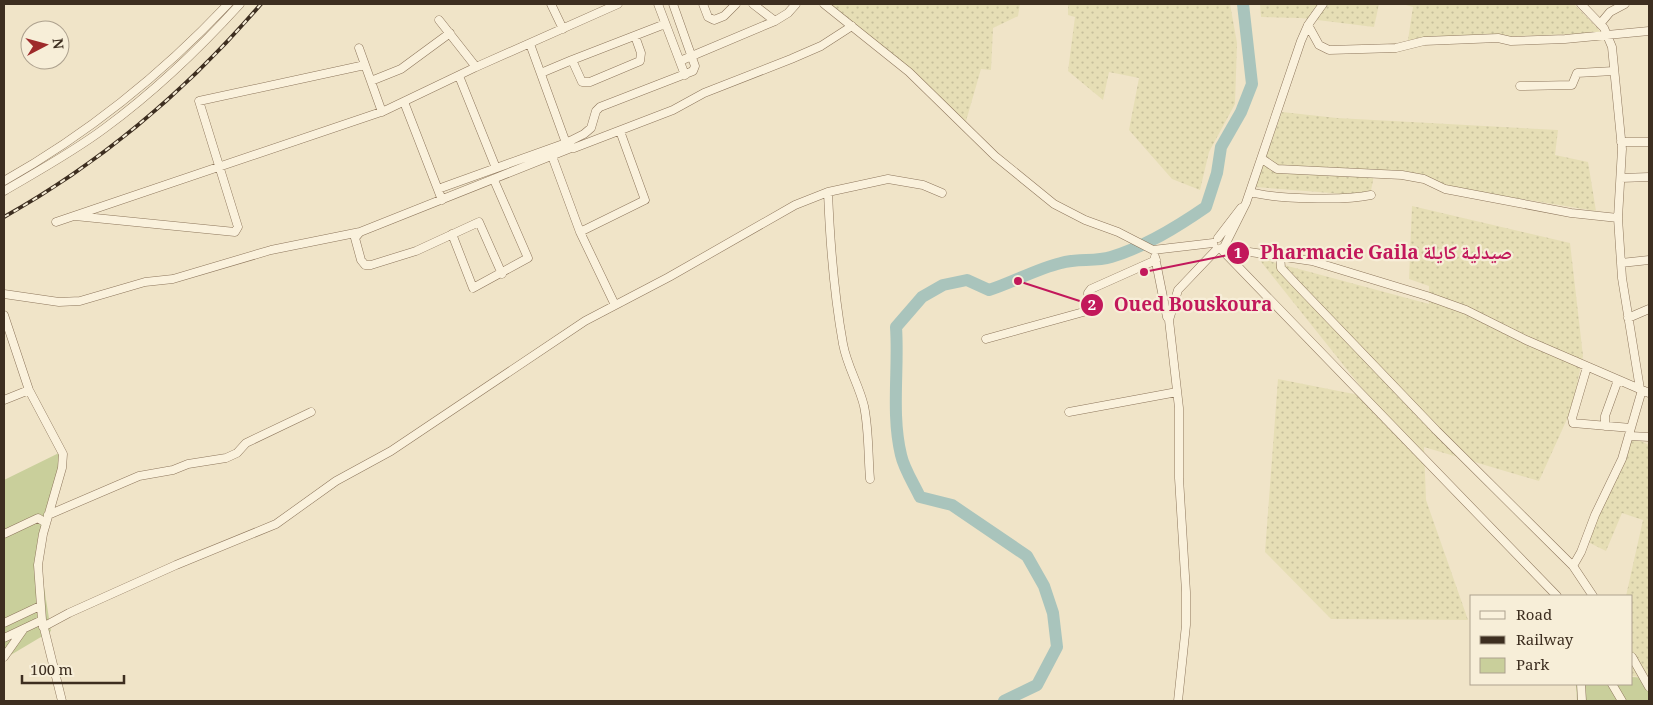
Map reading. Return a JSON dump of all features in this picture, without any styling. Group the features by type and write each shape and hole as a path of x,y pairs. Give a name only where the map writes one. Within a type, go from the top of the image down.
{"street":[{"path":"4,181 77,135 141,88 188,46 228,4"},
{"path":"4,191 82,144 132,108 195,51 240,4"},
{"path":"552,4 563,29"},
{"path":"56,222 382,112 476,67 618,4"},
{"path":"658,4 685,75"},
{"path":"568,146 587,131 596,111 600,107 685,75 695,69 673,4"},
{"path":"703,4 708,18 714,20 724,16 736,4"},
{"path":"752,4 775,21"},
{"path":"680,61 775,21 788,13 796,4"},
{"path":"824,4 909,72 995,156 1043,197 1075,216 1129,237 1153,250 1219,246 1280,255 1333,266 1466,310 1587,367 1645,391"},
{"path":"1168,328 1170,312 1178,290 1219,246 1246,203 1292,64 1308,25 1323,4"},
{"path":"1573,566 1622,459 1645,391 1628,318 1621,262 1618,218 1621,142 1614,71 1608,35 1581,4"},
{"path":"1600,24 1610,12 1625,4"},
{"path":"439,20 476,67"},
{"path":"540,73 665,24"},
{"path":"1308,25 1319,45 1329,50 1396,48 1424,41 1498,38 1511,41 1649,31"},
{"path":"4,294 59,302 80,301 145,282 173,279 271,250 360,232 494,180 568,146 620,131 673,110 704,93 813,49 852,26"},
{"path":"371,82 390,75 407,65 450,33"},
{"path":"572,60 579,79 582,82 590,82 640,61 641,53 635,36"},
{"path":"530,44 568,146"},
{"path":"359,48 382,112"},
{"path":"74,216 235,232 238,227 198,101 365,65"},
{"path":"1520,86 1570,86 1574,84 1577,74 1614,71"},
{"path":"459,76 496,168"},
{"path":"404,102 442,200"},
{"path":"580,232 645,200 620,131"},
{"path":"1621,142 1649,142"},
{"path":"438,189 496,168 546,155"},
{"path":"546,155 615,305"},
{"path":"1262,159 1277,169 1402,175 1424,179 1445,189 1571,213 1618,218"},
{"path":"1621,178 1649,177"},
{"path":"4,638 24,628 43,624 176,565 276,524 336,480 391,451 585,320 669,278 795,205 828,192 888,179 915,183 942,193"},
{"path":"452,234 473,288 525,261 528,255 494,180"},
{"path":"828,192 831,266 844,345 852,376 864,404 870,479"},
{"path":"1250,192 1274,196 1354,198 1371,195"},
{"path":"360,232 355,242 361,260 365,264 371,265 416,251 479,222 502,274"},
{"path":"1219,246 1556,595"},
{"path":"1153,250 1168,328 1177,392 1179,478 1187,606 1178,701"},
{"path":"1280,255 1282,268 1297,285 1437,431 1573,566 1592,595"},
{"path":"986,339 1087,311 1089,306 1088,293 1091,289 1156,260"},
{"path":"1621,262 1649,260"},
{"path":"1628,318 1649,310"},
{"path":"4,315 29,390 63,454 60,475 47,519 38,565 43,624 62,701"},
{"path":"1587,367 1572,422 1574,424 1605,426 1649,437"},
{"path":"1605,426 1606,416 1618,380"},
{"path":"4,400 29,390"},
{"path":"1069,412 1177,392"},
{"path":"4,534 38,518 47,519 138,476 173,470 188,464 226,458 236,453 246,443 311,412"},
{"path":"4,623 40,606"},
{"path":"4,657 24,628"},
{"path":"1633,659 1649,687"},
{"path":"1581,685 1582,701"},
{"path":"1613,685 1622,701"}],"shaded area":[{"path":"827,4 1020,4 1018,16 993,28 991,70 981,69 966,121"},
{"path":"1068,4 1230,4 1237,43 1235,104 1209,152 1200,190 1172,179 1129,130 1139,78 1109,72 1103,100 1068,71 1075,17 1068,15"},
{"path":"1260,4 1379,4 1374,27 1301,18 1261,17"},
{"path":"1402,4 1574,4 1602,33 1408,40 1413,7"},
{"path":"1282,112 1337,118 1558,130 1555,155 1588,162 1596,211 1374,175 1370,196 1255,187"},
{"path":"1412,206 1570,243 1583,356 1572,408 1539,481 1424,447 1426,500 1468,620 1331,619 1265,552 1278,379 1369,397 1258,258 1429,304 1429,286 1409,279"},
{"path":"1630,436 1649,445 1649,678 1633,676 1633,595 1626,595 1643,520 1622,513 1606,551 1588,542"}],"green space":[{"path":"63,451 40,562 51,631 4,659 4,480"},
{"path":"1633,677 1649,678 1649,701 1577,701 1576,685 1633,685"}],"waterway":[{"path":"1004,701 1037,685 1057,647 1053,613 1044,586 1027,556 952,505 920,497 904,466 898,439 896,423 896,327 922,297 943,285 967,280 989,290 1061,263 1111,257 1136,248 1160,236 1206,207 1217,173 1221,147 1241,112 1252,84 1243,4"}],"railway":[{"path":"4,217 40,196 75,172 142,122 204,65 261,4"}],"place":[{"name":"Pharmacie Gaila صيدلية كايلة","path":"1144,272"},
{"name":"Oued Bouskoura","path":"1018,281"}]}
